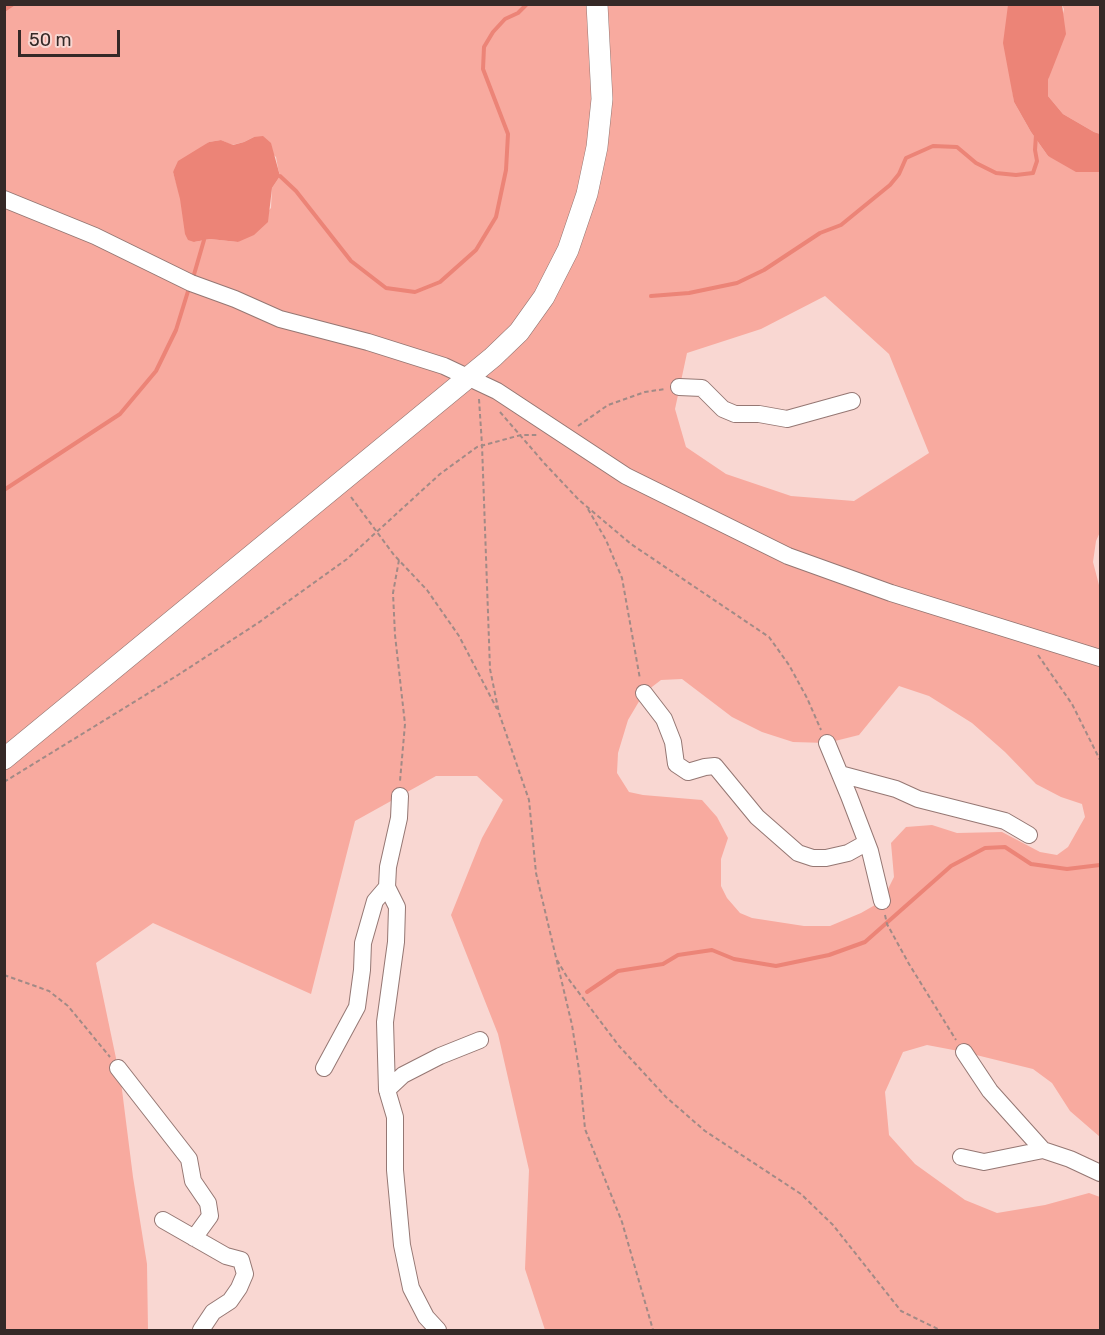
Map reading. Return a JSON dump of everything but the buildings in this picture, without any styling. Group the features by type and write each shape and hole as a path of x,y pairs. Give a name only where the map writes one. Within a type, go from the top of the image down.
{"main road":[{"path":"4,759 341,482 472,380 519,332 544,297 568,250 587,194 597,147 602,99 597,4"}],"street":[{"path":"4,199 95,236 191,283 280,319 414,355 472,380 497,392 626,476 788,556 891,593 1101,658"},
{"path":"680,387 702,388 723,409 735,414 759,414 787,419 852,401"},
{"path":"644,693 664,719 673,742 676,764 688,772 715,766 757,817 798,853 813,858 826,858 848,852 866,843"},
{"path":"827,743 866,843 882,901"},
{"path":"840,774 897,789 918,799 1005,821 1029,835"},
{"path":"400,796 399,818 388,867 387,887 397,907 396,942 385,1022 387,1090 395,1118 395,1170 402,1245 411,1288 426,1317 438,1330"},
{"path":"324,1068 357,1007 363,943 375,901 387,887"},
{"path":"387,1090 403,1075 440,1056 480,1040"},
{"path":"964,1052 990,1091 1043,1150 1101,1173"},
{"path":"118,1068 189,1159 193,1181 208,1203 210,1216 194,1238"},
{"path":"961,1157 984,1162 1043,1150"},
{"path":"163,1220 226,1256 241,1260 244,1274 239,1288 230,1301 213,1312 201,1330"}],"path":[{"path":"472,380 482,446 490,669 499,713 529,800 536,873 574,1035 585,1129 622,1222 653,1330"},
{"path":"4,782 178,675 258,623 347,560 440,474 477,447 521,435 563,436 608,405 645,392 680,387"},
{"path":"499,411 544,464 586,506 631,544 769,638 789,665 827,743"},
{"path":"341,482 399,560 427,590 459,636 499,713"},
{"path":"586,506 606,540 622,578 635,656 644,693"},
{"path":"399,560 393,593 395,635 405,724 400,796"},
{"path":"1035,652 1072,704 1101,759"},
{"path":"882,901 887,924 894,938 964,1052"},
{"path":"555,957 567,977 619,1046 666,1097 705,1131 801,1194 833,1225 901,1311 940,1330"},
{"path":"4,975 49,992 68,1006 96,1037 118,1068"}],"shaded area":[{"path":"5,5 1008,5 1010,74 1014,102 1048,156 1100,172 1100,532 1096,541 1093,562 1100,589 1100,1137 1070,1111 1052,1083 1033,1069 964,1052 927,1045 903,1052 885,1092 889,1135 915,1164 965,1200 997,1213 1045,1205 1089,1193 1100,1197 1100,1330 545,1330 525,1269 529,1170 498,1034 451,915 482,838 503,800 477,776 436,776 355,821 311,994 153,923 96,963 121,1082 147,1264 148,1330 5,1330","holes":["254,137 276,157 280,176 272,188 271,208 238,242 210,239 194,242 173,172 209,142 221,140 232,145","825,296 889,354 929,453 854,501 791,496 726,474 686,447 675,409 687,353 761,329","682,679 732,717 762,732 793,742 827,743 859,735 899,686 929,696 972,723 1036,784 1061,797 1082,804 1085,817 1068,847 1057,855 1040,852 1002,832 957,833 932,825 906,827 891,843 894,877 882,901 830,926 804,926 752,918 740,913 727,898 721,886 721,859 728,838 717,817 702,800 629,792 617,773 618,753 628,720 644,693 661,680"]},
{"path":"1008,5 1062,5 1066,34 1048,80 1048,96 1063,114 1100,134 1100,172 1076,172 1048,156 1014,102 1003,43"},
{"path":"1062,5 1100,5 1100,134 1063,114 1048,96 1048,80 1064,9"},
{"path":"263,136 271,143 280,176 272,188 268,222 254,235 238,242 210,239 194,242 188,240 173,172 178,161 209,142 221,140 233,145"}],"waterway":[{"path":"4,10 13,4"},
{"path":"280,176 296,191 351,261 386,288 415,292 440,282 476,250 496,217 506,170 508,134 483,69 484,47 493,32 505,19 518,13 527,4"},
{"path":"651,296 689,293 737,283 764,270 820,233 841,225 890,185 899,174 906,158 933,146 957,147 976,163 996,173 1016,175 1033,173 1037,161 1036,135"},
{"path":"193,278 204,240"},
{"path":"4,490 120,414 156,371 176,330 189,288"},
{"path":"587,992 618,971 663,964 678,955 712,950 734,959 776,966 829,955 865,942 951,866 985,848 1005,847 1031,864 1067,869 1100,865"}]}
